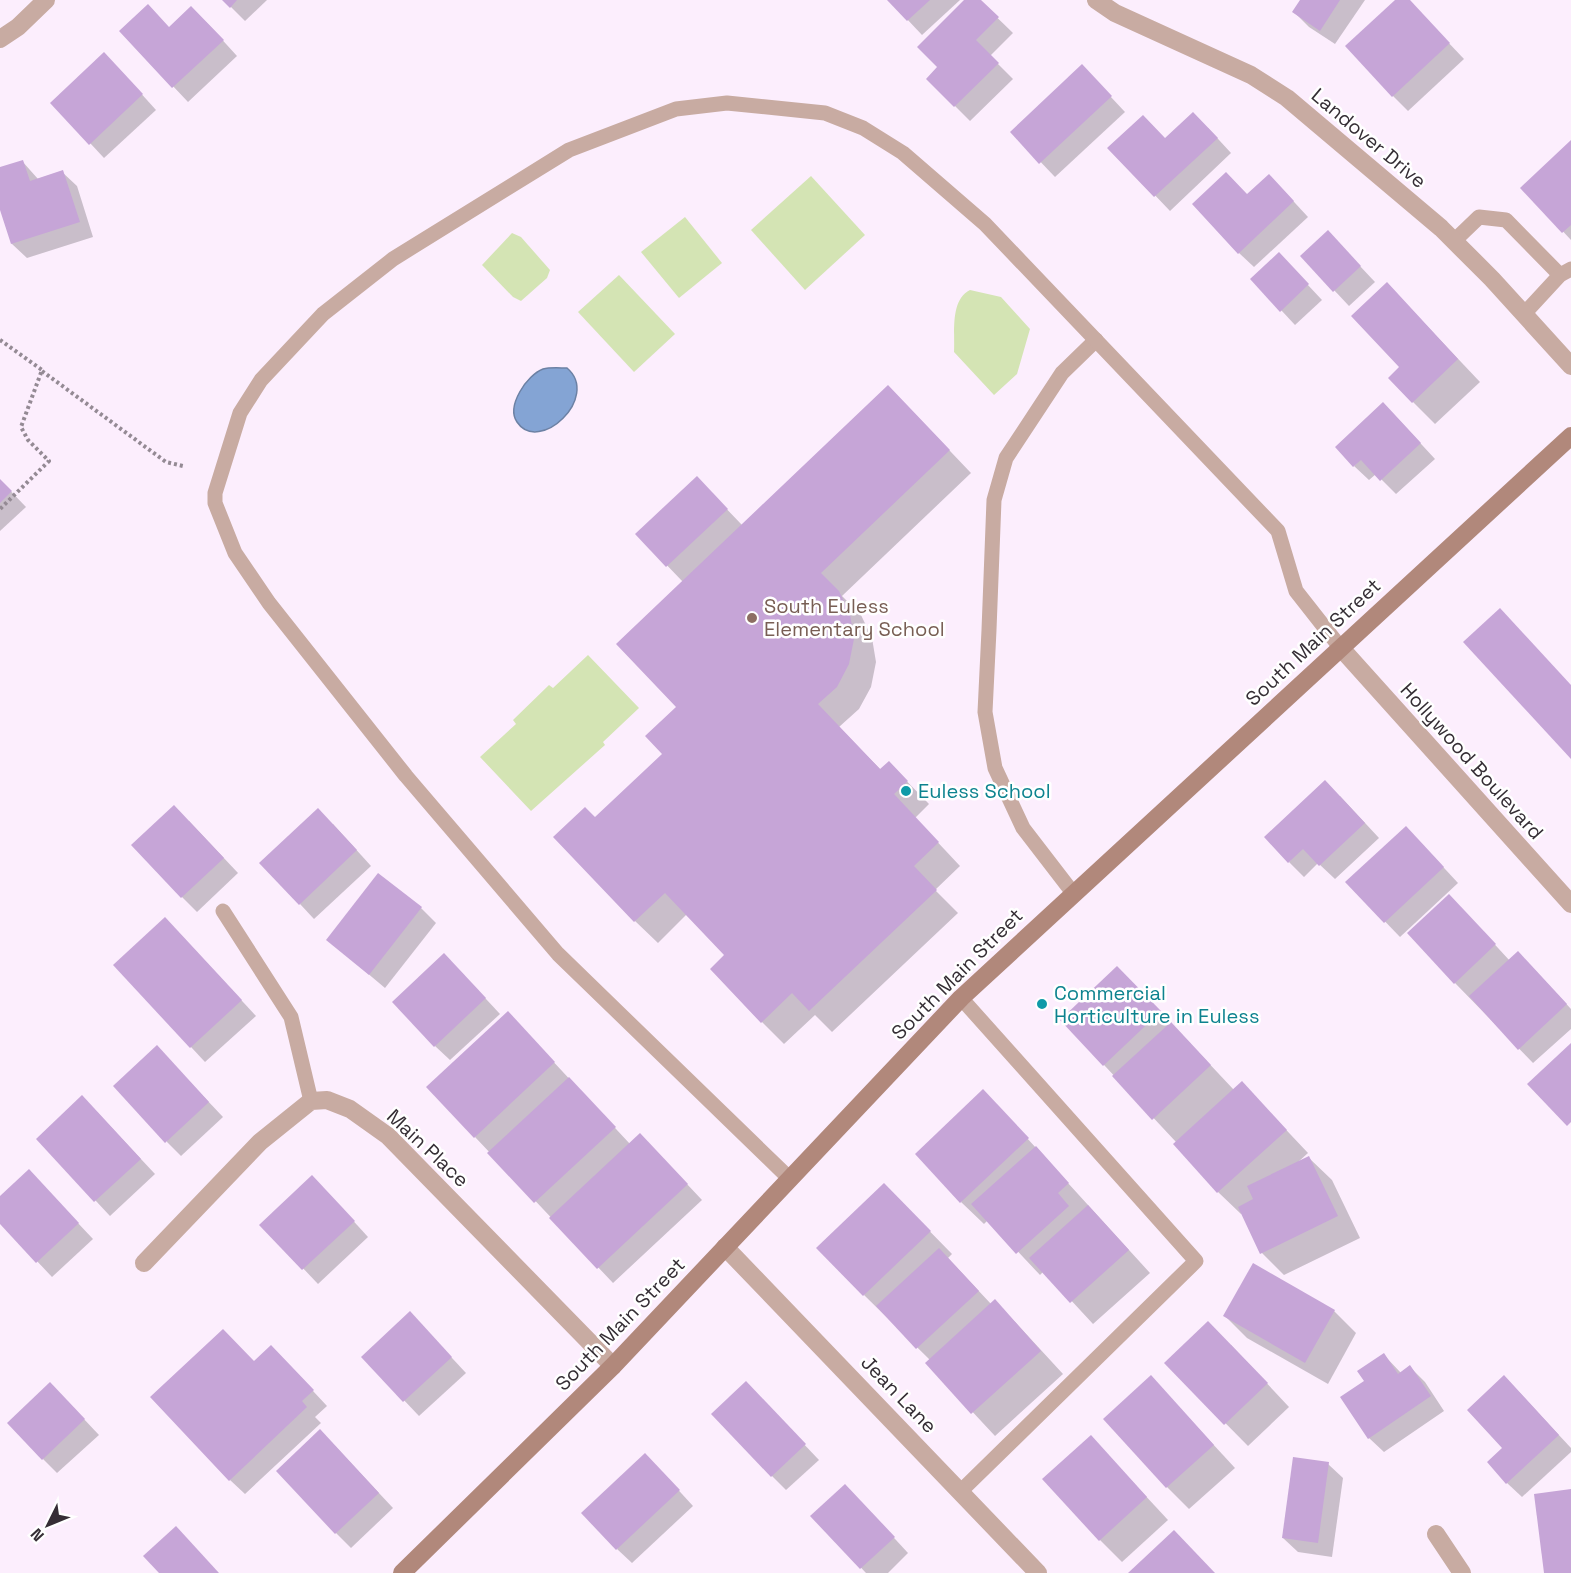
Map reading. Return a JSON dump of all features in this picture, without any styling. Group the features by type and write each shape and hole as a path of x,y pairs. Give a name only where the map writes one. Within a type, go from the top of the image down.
{"street":[{"path":"0,39 18,27 46,0"},
{"name":"Landover Drive","path":"1096,0 1115,13 1251,75 1287,98 1454,241 1571,366"},
{"name":"South Main Street","path":"402,1573 613,1366 961,998 1571,436"},
{"name":"Hollywood Boulevard","path":"1340,647 1571,904"},
{"name":"Main Place","path":"310,1101 327,1100 350,1110 388,1136 613,1366"},
{"path":"144,1263 260,1142 310,1101"},
{"name":"Jean Lane","path":"725,1247 962,1491 1038,1573"},
{"path":"1436,1534 1462,1573"}],"lane":[{"path":"790,1179 558,954 406,776 269,603 235,554 214,503 216,484 240,414 261,380 323,314 393,259 569,150 676,109 727,103 825,113 862,128 903,153 985,224 1278,531 1296,591 1340,647"},
{"path":"1454,241 1479,217 1506,220 1566,272 1524,314"},
{"path":"1073,893 1023,828 995,768 985,712 994,500 1006,458 1062,373 1096,340"},
{"path":"223,911 291,1017 310,1101"},
{"path":"961,998 1196,1261 962,1491"}],"path":[{"path":"0,340 166,462 183,466"},
{"path":"0,509 49,461 28,440 21,427 42,371"}],"green space":[{"path":"811,176 865,235 805,290 751,230"},
{"path":"685,217 722,263 679,298 641,252"},
{"path":"512,233 521,237 550,270 547,278 521,301 513,297 482,265"},
{"path":"619,275 675,334 634,372 578,312"},
{"path":"970,290 1001,297 1030,329 1017,374 994,395 954,352 956,309 959,301"},
{"path":"588,655 639,708 603,742 605,745 531,811 480,757 516,724 513,720 549,685 553,688"}],"water":[{"path":"567,368 576,380 577,393 572,407 551,427 539,432 527,430 517,422 514,415 516,400 525,384 543,369"}],"building":[{"path":"222,0 237,0 230,8"},
{"path":"887,0 930,0 907,21"},
{"path":"964,0 981,0 999,17 976,40 999,63 954,107 926,79 937,67 917,47"},
{"path":"1300,0 1340,0 1320,31 1292,12"},
{"path":"1395,0 1410,0 1450,43 1392,97 1345,46"},
{"path":"148,4 169,27 191,6 224,40 172,88 119,31"},
{"path":"104,52 143,94 89,145 50,103"},
{"path":"1082,64 1112,96 1039,164 1010,132"},
{"path":"1193,112 1218,138 1154,197 1107,148 1143,115 1165,138"},
{"path":"1571,140 1571,225 1562,233 1520,188"},
{"path":"23,160 30,181 63,170 80,222 11,244 0,210 0,167"},
{"path":"1226,172 1247,194 1269,174 1294,201 1238,254 1192,204"},
{"path":"1328,230 1361,266 1333,292 1300,256"},
{"path":"1279,252 1309,284 1280,312 1250,279"},
{"path":"1387,282 1458,359 1412,403 1388,378 1399,367 1351,316"},
{"path":"888,385 950,450 821,573 839,591 850,614 854,639 849,664 837,687 818,704 880,769 889,761 908,781 894,794 939,842 914,866 937,890 809,1011 792,993 761,1023 710,969 724,955 665,893 634,922 553,837 585,807 595,817 662,754 645,736 676,707 616,644"},
{"path":"1383,402 1421,443 1380,481 1361,460 1353,467 1335,447"},
{"path":"697,476 728,509 666,567 635,534"},
{"path":"0,479 12,491 0,503"},
{"path":"1500,608 1571,685 1571,759 1463,642"},
{"path":"1325,780 1365,823 1319,866 1303,849 1288,863 1264,837"},
{"path":"174,805 224,858 181,898 131,845"},
{"path":"318,808 357,850 299,905 259,863"},
{"path":"1406,826 1444,867 1384,923 1345,882"},
{"path":"378,873 422,907 369,975 326,940"},
{"path":"1449,894 1496,944 1454,984 1407,933"},
{"path":"165,917 242,1000 190,1048 113,965"},
{"path":"1518,951 1567,1004 1518,1050 1469,996"},
{"path":"444,953 486,998 434,1047 392,1002"},
{"path":"1117,966 1161,1011 1103,1066 1060,1020"},
{"path":"508,1011 555,1062 474,1138 426,1087"},
{"path":"1171,1022 1211,1065 1152,1120 1112,1076"},
{"path":"1571,1043 1571,1122 1567,1126 1527,1084"},
{"path":"157,1045 209,1102 165,1143 113,1086"},
{"path":"569,1077 616,1127 534,1203 487,1153"},
{"path":"1242,1081 1287,1130 1217,1193 1173,1144"},
{"path":"983,1089 1029,1138 960,1203 915,1154"},
{"path":"82,1095 141,1159 94,1202 36,1139"},
{"path":"640,1133 688,1184 597,1269 549,1218"},
{"path":"1036,1146 1069,1183 1058,1193 1069,1206 1016,1254 971,1204"},
{"path":"1309,1156 1338,1216 1260,1254 1238,1207 1253,1199 1247,1186"},
{"path":"29,1169 79,1223 36,1263 0,1224 0,1196"},
{"path":"312,1175 355,1221 302,1270 259,1225"},
{"path":"884,1183 931,1231 863,1296 816,1248"},
{"path":"1088,1205 1129,1250 1070,1303 1029,1258"},
{"path":"939,1248 979,1291 916,1349 876,1306"},
{"path":"1253,1263 1335,1310 1305,1363 1223,1316"},
{"path":"995,1299 1041,1351 971,1414 925,1363"},
{"path":"410,1311 452,1357 403,1402 361,1357"},
{"path":"1208,1321 1268,1383 1224,1425 1164,1363"},
{"path":"223,1329 254,1361 271,1345 314,1390 302,1401 307,1407 229,1481 150,1397"},
{"path":"1384,1353 1398,1374 1410,1365 1431,1396 1368,1439 1340,1397 1364,1381 1357,1371"},
{"path":"1151,1375 1214,1445 1166,1488 1103,1419"},
{"path":"1504,1375 1559,1435 1506,1484 1487,1462 1502,1448 1467,1410"},
{"path":"746,1381 806,1444 771,1477 711,1414"},
{"path":"50,1382 85,1419 42,1460 7,1423"},
{"path":"320,1429 379,1493 335,1534 276,1471"},
{"path":"1091,1435 1147,1497 1099,1541 1042,1479"},
{"path":"645,1453 680,1490 616,1550 581,1513"},
{"path":"1293,1457 1329,1462 1318,1543 1282,1538"},
{"path":"845,1484 895,1537 860,1569 810,1516"},
{"path":"1571,1489 1571,1573 1544,1573 1534,1494"},
{"path":"176,1526 219,1573 159,1573 143,1556"},
{"path":"1174,1530 1215,1573 1128,1573"}],"place":[{"name":"South Euless Elementary School","path":"752,618"},
{"name":"Euless School","path":"906,791"},
{"name":"Commercial Horticulture in Euless","path":"1042,1004"}]}
